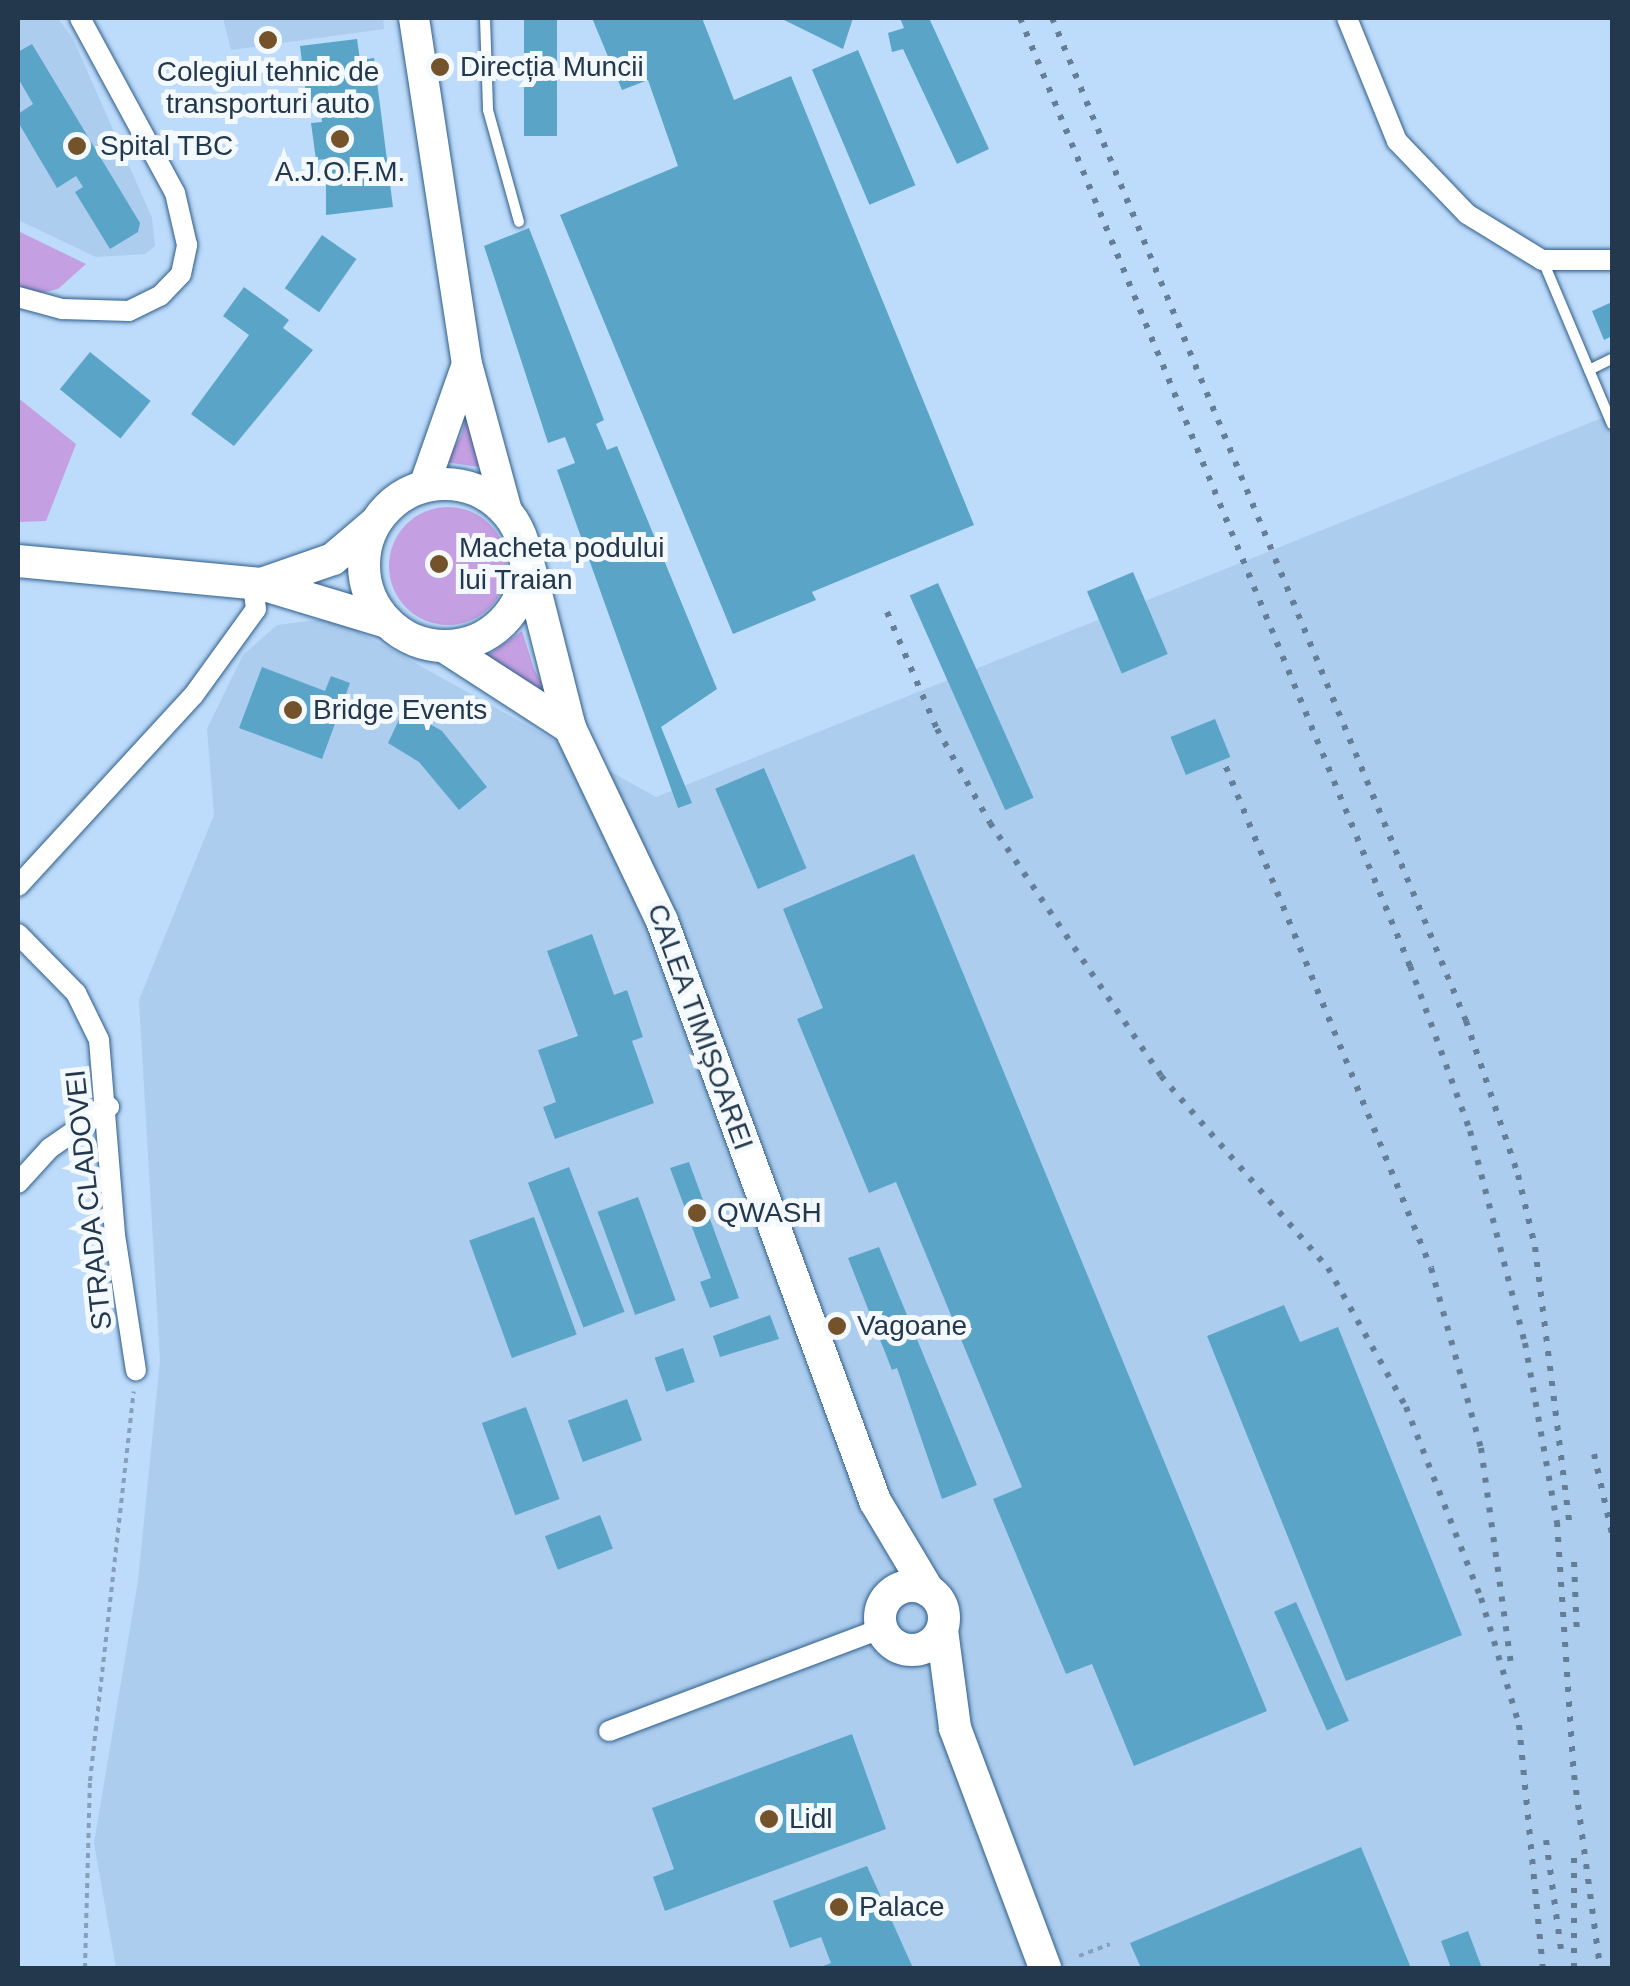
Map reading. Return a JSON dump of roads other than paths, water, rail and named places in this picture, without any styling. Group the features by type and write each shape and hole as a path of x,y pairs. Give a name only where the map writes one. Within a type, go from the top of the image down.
{"main road":[{"path":"414,18 467,364 507,511 527,558 519,598 495,630 438,651"},
{"path":"424,486 467,364"},
{"path":"257,584 333,559 389,506 424,486 469,487 507,511"},
{"path":"376,522 365,574 391,630"},
{"name":"CALEA TIMIȘOAREI","path":"527,558 570,728 662,921 874,1502 928,1590"},
{"path":"18,561 257,584 391,630 438,651 570,728"},
{"name":"CALEA TIMIȘOAREI","path":"874,1502 890,1626 956,1728"},
{"path":"900,1588 928,1590 941,1603 942,1630 922,1649 890,1626 900,1588"},
{"name":"CALEA TIMIȘOAREI","path":"942,1630 956,1728 1045,1968"}],"street":[{"path":"18,296 62,308 129,311 160,296 181,274 187,245 175,194 80,18"},
{"path":"1346,18 1397,141 1467,214 1542,260 1612,260"},
{"path":"18,886 193,696 256,608 257,584"},
{"name":"STRADA CLADOVEI","path":"18,934 76,993 100,1040 110,1107 115,1234 136,1370"},
{"path":"18,1184 50,1148 110,1107"},
{"path":"609,1731 890,1626"}],"lane":[{"path":"485,18 488,110 519,222"},
{"path":"1542,260 1612,424"},
{"path":"1589,370 1612,360"}],"railway":[{"path":"1020,18 1410,966 1470,1131 1525,1343 1557,1522 1574,1775 1600,1968"},
{"path":"1052,18 1466,1021 1518,1175 1535,1247 1570,1527"},
{"path":"887,612 937,729 990,823 1161,1076 1328,1268 1406,1407 1481,1598 1519,1725 1543,1968"},
{"path":"1226,767 1431,1268 1481,1448 1511,1664"},
{"path":"1594,1454 1612,1534"},
{"path":"1574,1562 1577,1637"},
{"path":"1546,1840 1561,1949"},
{"path":"1574,1857 1574,1968"}],"place":[{"name":"Colegiul tehnic de transporturi auto","path":"268,40"},
{"name":"Direcția Muncii","path":"440,67"},
{"name":"A.J.O.F.M.","path":"340,139"},
{"name":"Spital TBC","path":"77,146"},
{"name":"Macheta podului lui Traian","path":"439,564"},
{"name":"Bridge Events","path":"293,710"},
{"name":"QWASH","path":"697,1213"},
{"name":"Vagoane","path":"837,1326"},
{"name":"Lidl","path":"769,1819"},
{"name":"Palace","path":"839,1907"}]}
